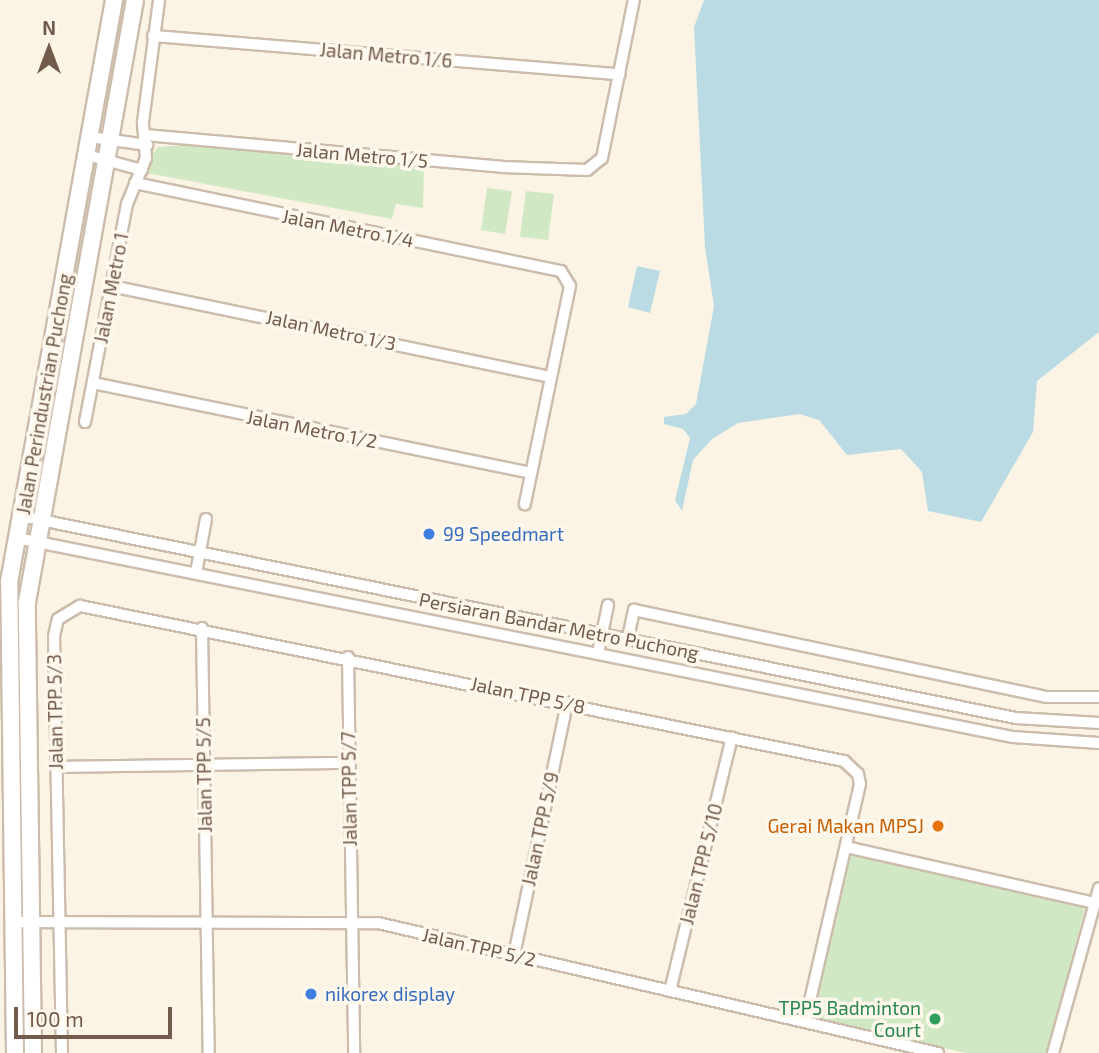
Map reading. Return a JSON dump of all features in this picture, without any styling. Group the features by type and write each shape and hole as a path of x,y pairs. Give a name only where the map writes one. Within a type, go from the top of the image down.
{"street":[{"name":"Jalan Perindustrian Puchong","path":"15,1053 5,824 4,655 9,582 114,0"},
{"name":"Jalan Perindustrian Puchong","path":"33,1053 25,659 27,602 41,542 41,521 114,161 135,0"},
{"name":"Jalan Metro 1","path":"85,422 111,286 135,183 146,158 143,122 152,36 159,0"},
{"path":"619,74 634,0"},
{"name":"Jalan Metro 1/6","path":"152,36 619,74"},
{"name":"Jalan Metro 1/5","path":"90,137 579,172 602,158 619,74"},
{"path":"87,155 142,170"},
{"name":"Jalan Metro 1/4","path":"135,183 561,271 570,286 550,376"},
{"name":"Jalan Metro 1/3","path":"111,286 550,376"},
{"path":"525,505 550,376"},
{"name":"Jalan Metro 1/2","path":"93,383 531,473"},
{"name":"Persiaran Bandar Metro Puchong","path":"21,516 1016,718 1099,723"},
{"path":"196,573 206,519"},
{"name":"Persiaran Bandar Metro Puchong","path":"18,538 1013,737 1099,743"},
{"name":"Jalan TPP 5/3","path":"62,1053 54,636 58,619 71,607 89,605 168,621"},
{"path":"598,653 608,605"},
{"path":"628,639 634,610 1047,697 1099,697"},
{"name":"Jalan TPP 5/8","path":"168,621 844,761 858,774 857,798 846,846"},
{"name":"Jalan TPP 5/5","path":"202,628 209,1053"},
{"path":"4,655 25,659"},
{"name":"Jalan TPP 5/7","path":"348,657 354,1053"},
{"name":"Jalan TPP 5/9","path":"513,956 567,703"},
{"name":"Jalan TPP 5/10","path":"670,991 732,737"},
{"path":"57,767 348,763"},
{"path":"805,1022 846,846 1094,903"},
{"path":"1054,1053 1099,888"},
{"name":"Jalan TPP 5/2","path":"11,922 352,921 939,1053"}],"green space":[{"path":"185,145 424,165 423,208 396,204 392,219 147,173 147,161 158,147"},
{"path":"487,188 512,191 505,234 481,230"},
{"path":"526,191 554,194 548,240 520,237"},
{"path":"851,855 1085,908 1047,1053 966,1053 812,1018"}],"water":[{"path":"704,0 1099,0 1099,332 1037,381 1033,432 981,522 928,511 922,472 901,449 847,455 819,420 799,414 738,423 712,439 693,460 682,511 675,500 690,438 683,429 664,424 664,417 686,414 696,404 714,306 705,247 694,27"},
{"path":"637,266 660,271 650,313 628,307"}],"place":[{"name":"99 Speedmart","path":"429,534"},
{"name":"Gerai Makan MPSJ","path":"938,826"},
{"name":"nikorex display","path":"311,994"},
{"name":"TPP5 Badminton Court","path":"935,1019"}]}
